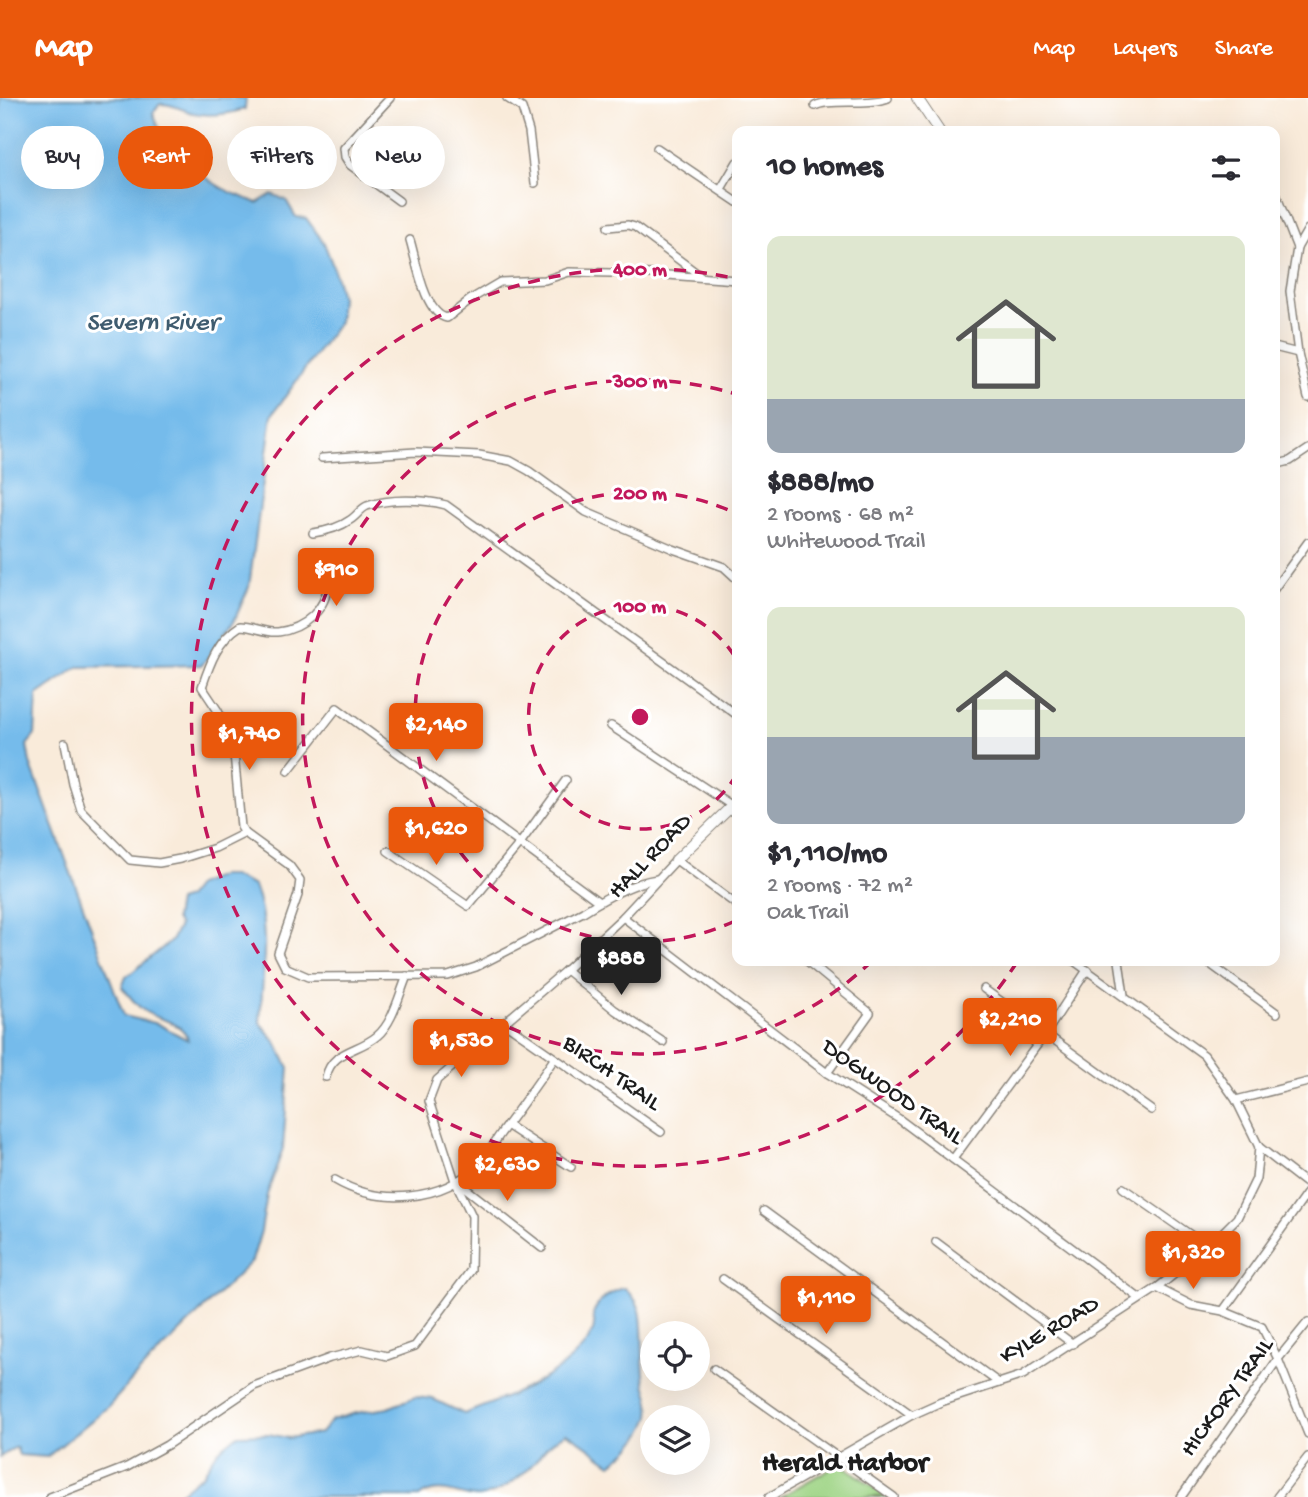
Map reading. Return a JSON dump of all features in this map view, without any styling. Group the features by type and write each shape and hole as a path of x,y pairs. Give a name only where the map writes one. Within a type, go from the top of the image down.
{"street":[{"path":"390,98 344,148 345,157 350,164 399,201"},
{"path":"507,98 522,108 529,131 535,183"},
{"path":"814,106 818,102 831,99 880,101 888,98"},
{"path":"917,98 936,126"},
{"path":"657,148 732,198"},
{"path":"721,189 732,170"},
{"path":"1280,213 1297,248"},
{"path":"608,227 628,225 635,228 703,277"},
{"path":"1308,229 1297,248 1290,290 1298,353 1308,397"},
{"path":"410,240 428,299 437,314 447,318 480,293 500,282 545,280 579,272 732,280"},
{"path":"1280,348 1298,353"},
{"path":"1280,464 1290,461 1308,449"},
{"path":"323,458 416,452 479,455 511,461 586,512 673,549 724,567 732,574"},
{"path":"313,533 330,531 351,520 365,506 424,501 446,505 732,711"},
{"path":"1280,581 1308,542"},
{"path":"313,562 326,572 327,586 323,604 311,618 296,627 277,632 250,626 240,626 230,632 217,650 202,687 233,743 239,820 245,833 284,861 298,875 299,890 278,953 282,963 290,970 308,977 448,976 476,967 644,881 657,879"},
{"path":"288,771 337,708 599,902"},
{"path":"611,726 732,803"},
{"path":"65,743 72,784 81,810 130,860 159,863 180,859 215,848 245,833"},
{"path":"388,851 468,906 521,842 566,780"},
{"name":"HALL ROAD","path":"50,1497 127,1467 167,1445 254,1386 341,1355 362,1350 387,1356 415,1346 471,1270 472,1216 455,1181 429,1101 437,1080 506,1024 566,970 732,808"},
{"path":"676,860 732,901"},
{"name":"DOGWOOD TRAIL","path":"623,917 827,1073 899,1119 1139,1298"},
{"path":"813,966 870,1013 827,1073"},
{"path":"1081,966 1204,1055 1236,1100 1259,1147 1308,1185"},
{"path":"1120,966 1124,995"},
{"path":"1213,966 1277,1013"},
{"path":"566,970 615,1010 663,1042"},
{"path":"953,1159 1046,1033 1087,970"},
{"path":"326,1077 329,1066 337,1058 376,1037 386,1026 407,976"},
{"path":"984,989 1151,1110"},
{"name":"BIRCH TRAIL","path":"506,1024 661,1132"},
{"path":"335,1180 353,1191 391,1197 432,1192 455,1181 478,1164 554,1059"},
{"path":"1236,1100 1308,1082"},
{"path":"507,1125 571,1167"},
{"name":"KYLE ROAD","path":"769,1497 912,1415 941,1402 1023,1375 1157,1288 1208,1247 1237,1218 1256,1179 1259,1147"},
{"path":"455,1181 542,1248"},
{"path":"1124,1188 1208,1247"},
{"path":"1223,1311 1308,1192"},
{"path":"764,1211 999,1383"},
{"path":"936,1242 1073,1344"},
{"path":"723,1279 912,1415"},
{"path":"1157,1288 1191,1305 1223,1311 1262,1327 1308,1434"},
{"name":"HICKORY TRAIL","path":"1181,1497 1278,1359 1308,1322"},
{"path":"714,1369 894,1497"},
{"path":"1277,1497 1308,1457"}],"green space":[{"path":"840,1463 888,1497 780,1497"}],"water":[{"name":"Severn River","path":"0,98 246,98 245,109 212,115 160,104 153,113 159,126 118,126 118,189 213,189 213,182 257,203 272,194 286,200 296,217 306,218 324,243 341,297 339,322 272,415 249,587 234,621 202,665 78,667 37,695 35,735 27,745 30,763 124,1016 158,1024 188,1040 182,1029 151,1015 136,1004 122,987 126,977 171,941 179,926 175,919 178,901 187,898 197,885 220,876 232,876 254,886 264,936 260,1023 276,1042 289,1068 283,1148 267,1195 261,1231 252,1261 142,1369 109,1406 47,1457 19,1455 16,1447 0,1457"},
{"path":"625,1288 631,1294 640,1312 640,1391 647,1391 650,1405 640,1405 638,1439 611,1464 566,1433 548,1446 519,1477 485,1496 442,1490 419,1497 175,1497 203,1474 218,1451 238,1435 268,1434 288,1438 321,1433 332,1420 388,1408 415,1397 433,1399 464,1414 511,1395 542,1380 569,1361 591,1335 594,1328 593,1314 598,1305"}],"district":[{"name":"Herald Harbor","path":"845,1464"}]}
